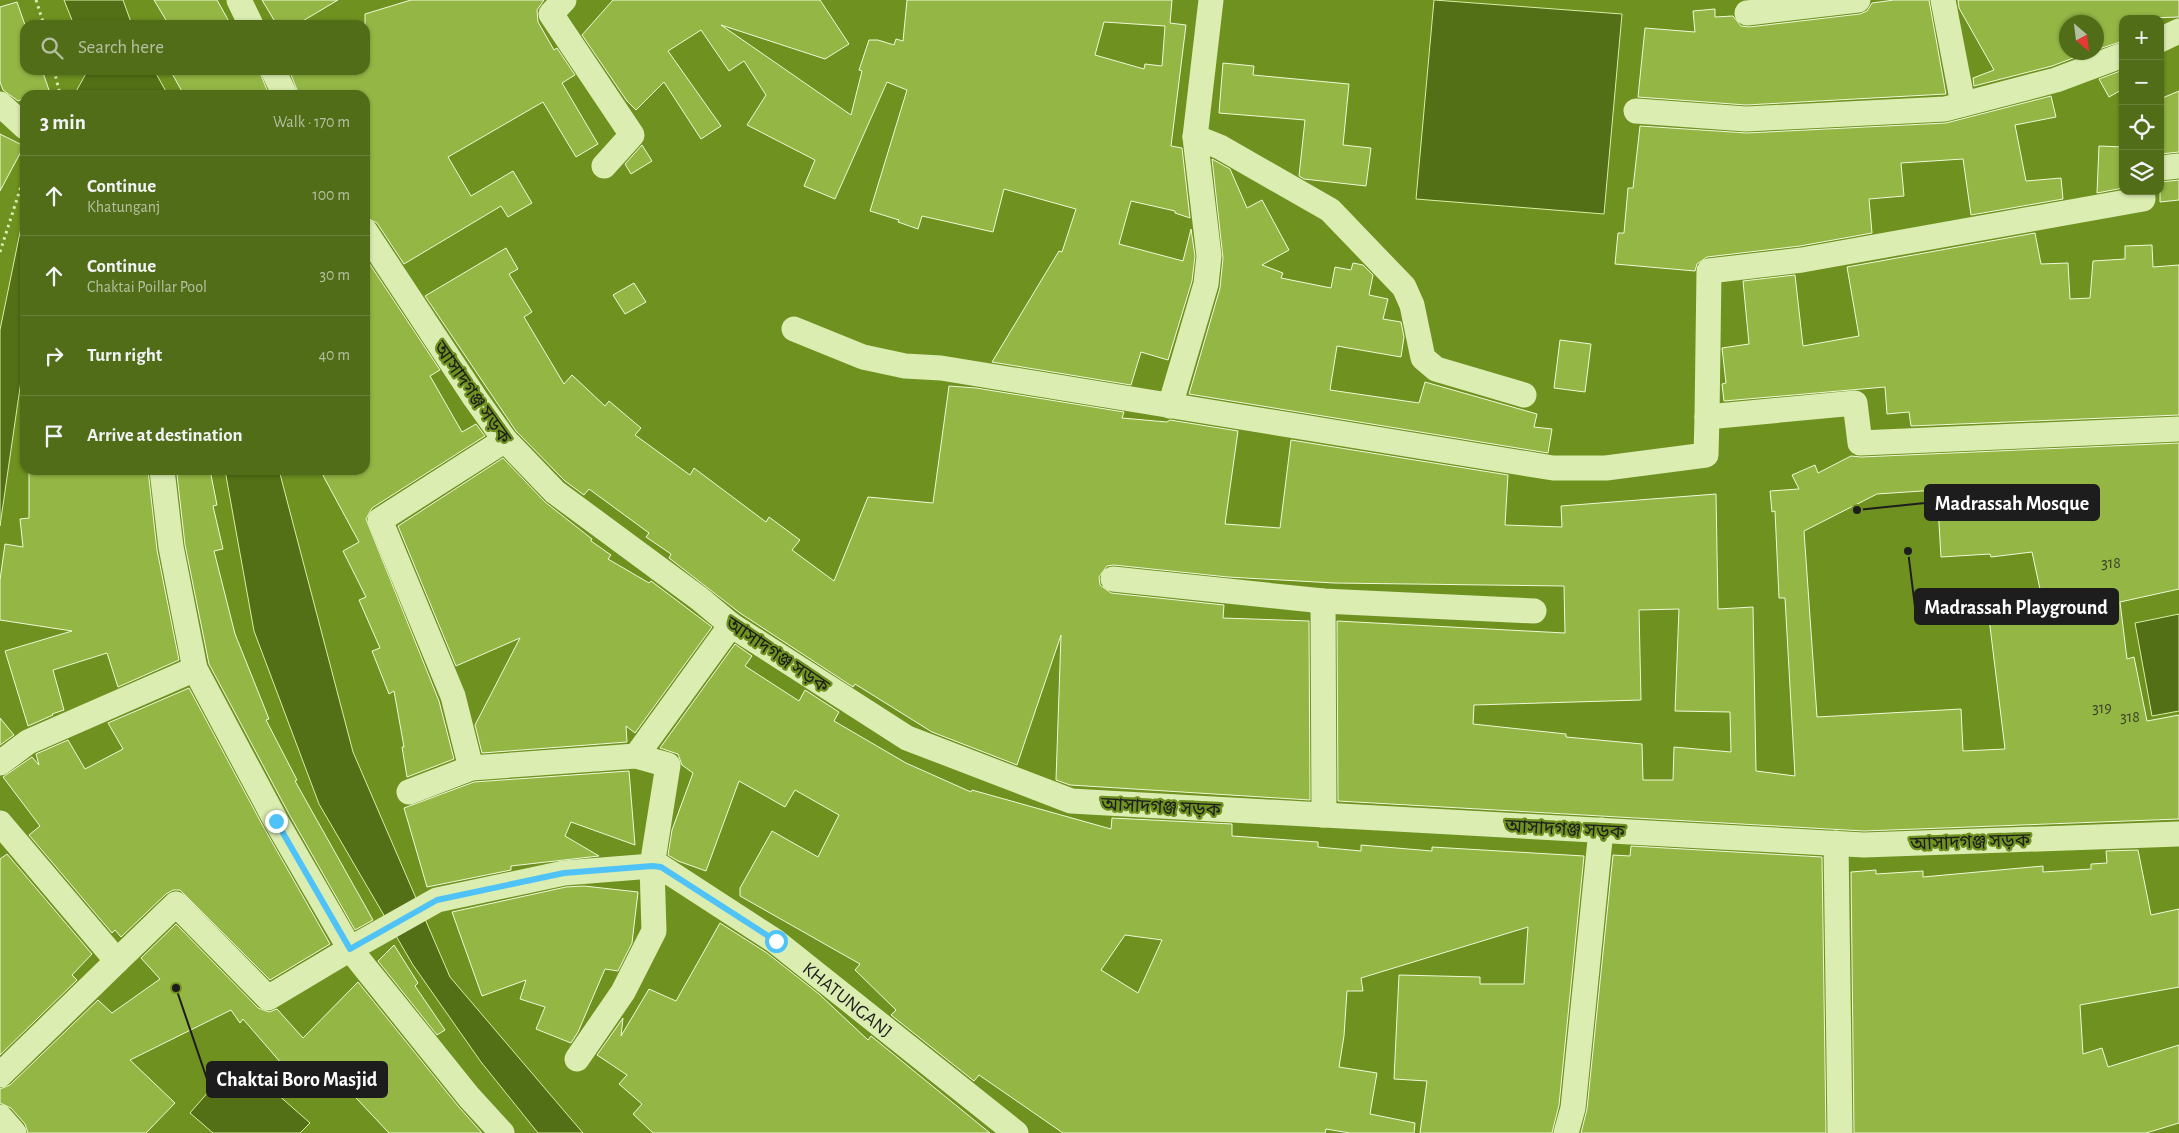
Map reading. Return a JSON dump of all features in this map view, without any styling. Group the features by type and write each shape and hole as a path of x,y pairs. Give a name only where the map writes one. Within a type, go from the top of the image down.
{"street":[{"path":"239,0 249,20"},
{"path":"564,0 552,14 632,135 604,166"},
{"path":"1170,406 1206,284 1208,256 1195,137 1211,0"},
{"path":"1747,13 1858,0"},
{"path":"1943,0 1963,104"},
{"path":"2164,38 2179,31"},
{"path":"1636,110 1746,119 1944,109 2056,80 2119,56"},
{"path":"276,75 283,90"},
{"path":"0,104 20,122"},
{"path":"1195,137 1220,147 1330,210 1404,287 1412,305 1423,358 1436,369 1524,395"},
{"path":"2164,168 2179,166"},
{"path":"794,329 862,357 888,362 941,368 1553,468 1606,468 1706,455 1709,271 1802,260 2143,199 2142,195"},
{"name":"আসাদগঞ্জ সড়ক","path":"370,239 474,398 505,440 555,492 700,599 731,625 907,738 1071,800 1864,845 2179,834"},
{"path":"1707,417 1855,403 1860,443 2179,429"},
{"path":"471,768 453,696 380,520 505,440"},
{"path":"163,475 171,546 195,670 276,821 359,944 469,1097 502,1133"},
{"path":"1113,579 1323,601 1534,611"},
{"path":"1323,601 1324,815"},
{"path":"636,756 731,625"},
{"path":"0,763 28,742 195,670"},
{"path":"409,792 471,768 636,756 668,766 652,866 654,931 624,992 577,1059"},
{"path":"0,823 117,961 0,1075"},
{"path":"1566,1133 1573,1108 1601,830"},
{"path":"1836,843 1840,1133"},
{"name":"KHATUNGANJ","path":"117,961 176,904 268,998 437,900 564,873 652,866 661,867 776,941 1002,1129"}],"path":[{"path":"36,0 42,20"},
{"path":"55,75 59,90"},
{"path":"0,252 20,190"}],"shaded area":[{"path":"64,0 123,0 130,20 72,20"},
{"path":"1434,0 1622,14 1604,214 1416,199"},
{"path":"85,75 157,75 165,90 77,90"},
{"path":"20,232 20,388 0,526 0,330"},
{"path":"226,475 280,475 353,752 450,977 583,1133 538,1133 481,1062 413,965 319,804 254,631"},
{"path":"2179,614 2179,711 2152,716 2135,623"},
{"path":"251,1071 310,1123 300,1133 213,1133 190,1113 216,1083"}],"building":[{"path":"154,0 217,0 228,20 166,20"},
{"path":"262,0 338,0 304,20 274,20"},
{"path":"411,0 544,0 537,10 538,22 554,50 557,48 575,75 562,83 598,144 576,157 543,102 448,157 471,196 513,171 532,203 508,217 501,206 404,264 377,223 370,220 370,90 297,90 291,75 370,75 370,20 365,20 365,14"},
{"path":"613,0 820,0 849,44 825,59 721,25 851,115 862,71 859,70 869,40 878,40 894,45 896,39 903,41 907,0 1172,0 1170,23 1186,25 1171,146 1182,148 1190,218 1175,213 1175,211 1131,201 1119,244 1183,261 1191,229 1195,256 1192,281 1168,360 1141,352 1131,385 992,362 1059,251 1062,252 1076,209 1004,189 993,232 922,216 918,229 898,222 899,220 870,211 907,90 887,82 835,199 804,186 815,160 747,125 766,95 744,61 729,71 701,30 668,51 721,126 701,139 664,82 636,110 627,101 582,35","holes":["1104,22 1165,26 1162,66 1145,64 1144,69 1095,55"]},
{"path":"1894,0 1929,0 1946,94 1746,105 1638,97 1645,28 1695,32 1693,11 1715,9 1715,17 1733,16 1741,26 1749,27 1860,14 1867,11 1872,3"},
{"path":"1958,0 2179,0 2179,17 2119,15 2119,42 2104,47 2104,15 2059,15 2059,60 2068,60 2052,66 1974,86 1973,78 1994,70 1959,8"},
{"path":"17,2 23,20 20,20 20,75 44,75 49,90 20,90 20,100 18,101 3,90 0,82 0,7"},
{"path":"1223,63 1254,66 1253,75 1349,84 1343,145 1371,148 1366,186 1304,179 1299,176 1305,120 1219,113"},
{"path":"2119,72 2119,91 2109,97 2099,79"},
{"path":"173,75 261,75 267,90 181,90"},
{"path":"2179,91 2179,152 2164,154 2164,97"},
{"path":"2051,96 2056,117 2015,125 2026,181 2061,178 2063,199 1971,215 1963,159 1901,163 1904,196 1869,199 1872,233 1800,246 1707,257 1697,264 1695,271 1615,264 1618,233 1624,233 1628,188 1633,188 1640,126 1747,133 1946,123"},
{"path":"0,134 20,144 20,154 0,191"},
{"path":"642,145 652,161 631,174 625,164"},
{"path":"2099,146 2119,147 2119,189 2097,193"},
{"path":"1212,159 1230,169 1247,208 1262,200 1289,250 1262,265 1283,273 1281,278 1331,288 1335,267 1351,270 1353,263 1363,265 1373,275 1369,295 1388,299 1383,319 1401,322 1404,337 1401,357 1337,346 1330,390 1419,403 1425,382 1537,414 1534,427 1552,429 1548,453 1189,394 1220,288 1223,258"},
{"path":"2179,180 2179,200 2160,202 2160,195 2164,195 2164,182"},
{"path":"2035,233 2041,264 2068,263 2070,299 2090,298 2093,261 2125,259 2125,246 2152,245 2153,267 2179,265 2179,415 1911,426 1909,412 1887,414 1885,387 1724,401 1722,384 1726,383 1722,348 1749,344 1743,281 1795,275 1803,346 1859,336 1847,267"},
{"path":"506,248 518,269 509,274 532,312 524,317 564,384 572,375 605,406 609,401 641,428 635,435 690,475 694,468 766,522 769,517 800,540 792,550 834,581 868,497 933,503 949,386 976,388 1124,412 1122,418 1167,422 1170,420 1238,431 1225,524 1280,528 1291,440 1508,475 1505,525 1562,527 1561,506 1716,494 1718,609 1753,607 1756,771 1795,776 1785,598 1779,598 1775,511 1772,512 1770,491 1799,489 1792,475 1815,465 1818,473 1851,456 2179,443 2179,589 2120,602 2127,659 2134,657 2147,721 2179,715 2179,819 1864,831 1338,801 1337,621 1565,633 1564,586 1334,583 1228,577 1114,565 1107,566 1099,577 1100,585 1111,593 1224,605 1223,618 1309,621 1310,800 1070,785 1056,780 1061,635 1017,765 932,732 855,684 853,687 740,613 669,558 671,554 646,537 649,533 589,489 584,495 565,481 516,431 425,296","holes":["1937,490 1941,557 1990,554 1991,557 2032,552 2040,589 2036,590 2038,604 1988,610 2005,749 1963,751 1961,709 1817,717 1804,531 1877,494","1679,609 1675,711 1730,712 1731,752 1674,747 1673,780 1643,780 1642,744 1566,737 1566,734 1473,724 1474,705 1641,700 1639,610"]},
{"path":"370,265 440,370 430,376 462,432 476,424 485,436 372,508 366,519 439,701 454,759 407,777 402,747 404,747 394,691 389,694 372,651 380,648 359,600 366,597 343,551 359,542 323,475 370,475"},
{"path":"634,283 646,302 625,314 613,295"},
{"path":"1560,340 1591,344 1585,392 1554,388"},
{"path":"503,458 545,502 592,539 591,541 611,555 608,559 649,583 651,581 712,627 635,733 626,726 627,742 482,753 475,725 520,638 456,666 398,526"},
{"path":"29,475 149,475 157,550 179,660 118,687 107,653 53,670 64,710 28,726 5,651 72,631 0,620 0,580 5,544 23,547 20,519 29,518"},
{"path":"177,475 211,475 217,505 213,506 223,549 214,551 235,634 269,719 266,720 297,780 295,781 373,920 355,930 289,814 209,664 185,545"},
{"path":"735,644 752,656 745,666 799,701 805,690 839,712 834,721 906,763 971,792 972,790 1111,829 1112,818 1232,824 1232,836 1318,842 1318,847 1361,851 1361,845 1432,851 1432,847 1584,856 1559,1105 1552,1133 1420,1133 1427,1081 1394,1079 1399,975 1480,977 1480,984 1524,984 1528,927 1361,978 1363,991 1347,991 1344,1036 1339,1067 1377,1073 1370,1114 1415,1123 1414,1133 1350,1133 1326,1129 1325,1133 1063,1133 979,1075 974,1081 891,1015 896,1010 855,970 860,964 740,896 740,888 772,831 818,857 839,815 795,790 785,807 739,781 706,871 678,861 668,855 672,830 693,773 682,765 678,754 660,748","holes":["1125,935 1162,940 1138,993 1101,970"]},
{"path":"189,688 264,828 330,944 270,980 180,890 173,890 166,894 121,937 115,930 112,933 29,835 40,826 3,777 32,757 39,765 36,754 68,740 85,769 123,749 108,723"},
{"path":"0,718 14,735 0,745"},
{"path":"629,771 635,845 571,822 565,836 599,856 511,866 511,870 427,887 404,808 474,782"},
{"path":"1631,846 1822,857 1826,1133 1581,1133 1587,1109 1613,855 1630,856"},
{"path":"2138,850 2151,915 2179,909 2179,987 2080,1005 2083,1054 2102,1048 2108,1067 2179,1045 2179,1123 2146,1133 1854,1133 1851,872 1876,870 1876,874 1923,871 1923,877 2043,866 2043,872 2091,869 2091,864 2107,863 2106,851"},
{"path":"7,854 92,954 72,975 77,980 0,1055 0,859"},
{"path":"584,886 638,892 632,943 618,971 605,969 578,1032 571,1043 536,1029 545,1007 520,999 526,980 482,996 452,912 566,887"},
{"path":"720,923 767,953 819,994 868,1040 871,1036 990,1133 653,1133 633,1114 642,1104 619,1084 627,1075 597,1055 623,1018 621,1036 649,989 676,1001"},
{"path":"176,924 258,1008 269,1012 277,1009 303,1038 358,982 482,1133 389,1133 325,1065 301,1086 243,1019 240,1023 231,1010 130,1060 175,1103 146,1133 28,1133 25,1124 11,1108 0,1103 0,1089 10,1085 98,1000 112,1013 160,979 141,958"},
{"path":"394,945 418,983 415,986 445,1030 437,1035 378,961"}],"place":[{"name":"Madrassah Mosque","path":"1857,510"},
{"name":"Madrassah Playground","path":"1908,551"},
{"name":"Chaktai Boro Masjid","path":"176,988"}],"route":[{"path":"276,821 350,949 437,900 564,873 652,866 661,867 776,941"}]}
